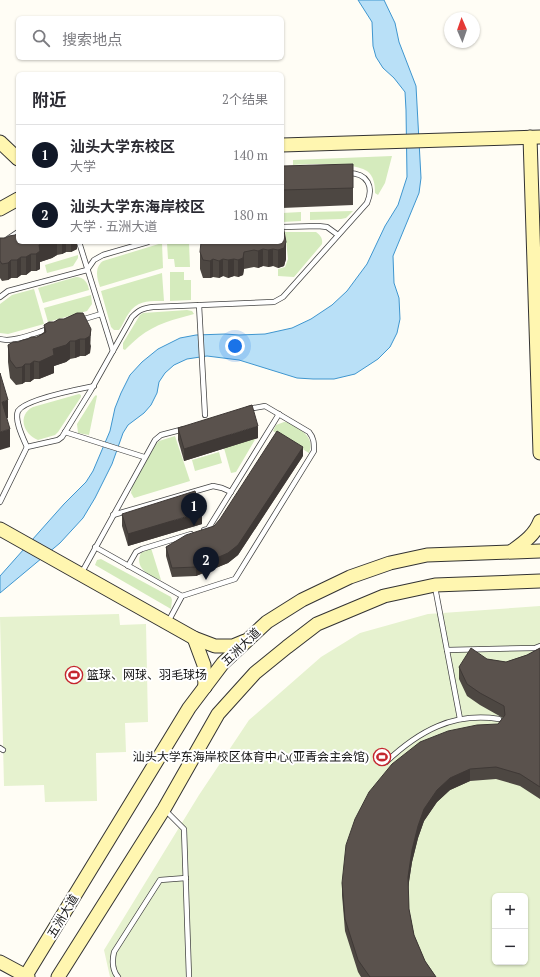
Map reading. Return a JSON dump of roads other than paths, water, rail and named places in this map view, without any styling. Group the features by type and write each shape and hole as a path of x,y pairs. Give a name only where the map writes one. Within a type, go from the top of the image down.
{"main road":[{"path":"284,145 535,137 540,453"},
{"path":"0,142 16,157"},
{"path":"0,209 16,200"},
{"path":"512,551 527,540 538,528 540,521"},
{"path":"0,529 194,638 215,646 233,646 251,638"},
{"name":"五洲大道","path":"26,977 189,708 223,663 267,622 302,600 350,578 390,563 427,556 540,550"},
{"path":"58,977 164,809 218,714 255,673 317,624 384,596 435,585 540,581"},
{"path":"194,638 204,665 205,687"},
{"path":"0,962 26,977"}],"lane":[{"path":"27,447 58,440 62,437 94,386 132,317 142,308 274,302 283,298 367,203 370,197 370,188 364,178 355,173 341,174"},
{"path":"284,228 327,227 338,235"},
{"path":"0,244 16,233"},
{"path":"80,244 113,351"},
{"path":"0,297 8,291 87,270 94,260 103,255 141,244"},
{"path":"199,305 205,415"},
{"path":"79,320 101,314"},
{"path":"0,339 13,340 57,327"},
{"path":"27,447 19,430 17,418 18,411 34,400 94,386"},
{"path":"168,623 182,596 235,579 314,450 313,436 309,432 265,406 244,411"},
{"path":"201,531 208,529 279,414"},
{"path":"80,574 144,457 155,440 161,435 191,426"},
{"path":"65,432 144,457"},
{"path":"0,502 27,447"},
{"path":"113,515 213,486 231,492"},
{"path":"128,566 136,552 142,548 193,533"},
{"path":"95,547 182,596"},
{"path":"435,585 460,719"},
{"path":"447,650 535,648 540,646"},
{"path":"386,762 400,748 443,723 460,719 483,717 499,719"},
{"path":"164,809 184,829 189,977"},
{"path":"118,977 115,973 113,965 114,952 160,880 186,878"}],"water":[{"path":"358,0 384,0 395,23 399,42 416,86 421,178 419,193 393,256 394,283 399,298 400,319 397,333 390,347 378,359 355,374 334,379 297,378 239,360 207,356 187,359 174,365 165,373 159,382 157,393 151,405 144,413 128,425 123,433 112,464 83,518 60,543 0,593 0,576 64,504 86,482 93,471 110,431 115,408 121,393 130,375 142,362 158,349 180,338 196,335 265,334 292,328 311,319 332,305 347,291 367,264 385,226 398,205 407,177 406,110 405,92 394,78 383,68 376,57 373,46 372,22"}],"place":[{"name":"汕头大学东校区","path":"194,526"},
{"name":"汕头大学东海岸校区","path":"206,580"},
{"name":"篮球、网球、羽毛球场","path":"74,675"},
{"name":"汕头大学东海岸校区体育中心(亚青会主会馆)","path":"382,757"}]}
